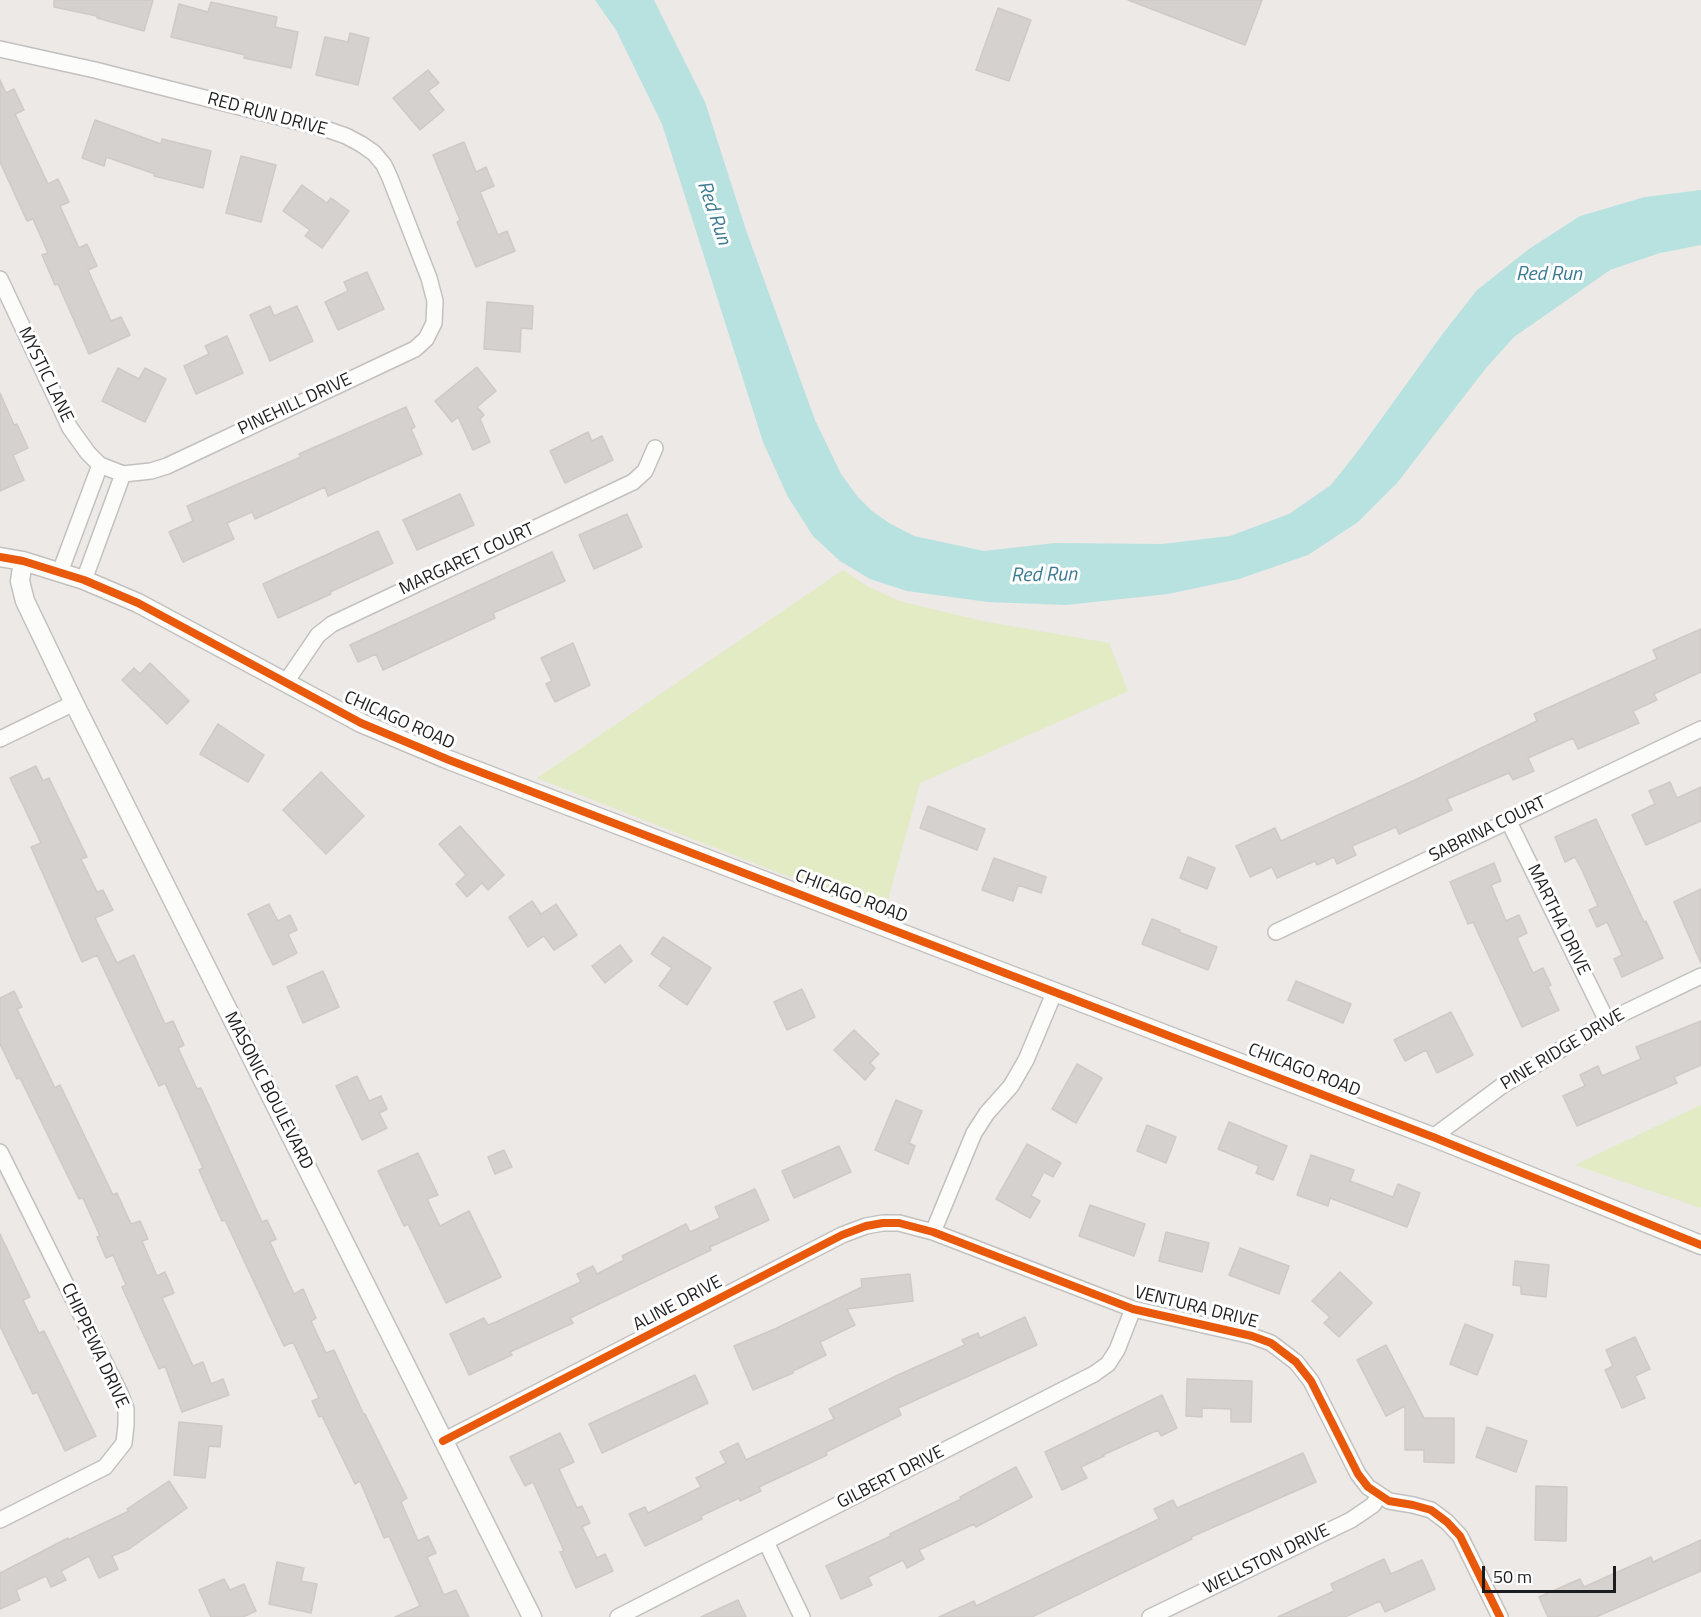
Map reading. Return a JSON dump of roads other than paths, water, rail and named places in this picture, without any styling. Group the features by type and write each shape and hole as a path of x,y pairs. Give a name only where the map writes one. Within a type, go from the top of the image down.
{"street":[{"name":"RED RUN DRIVE","path":"0,49 95,70 326,129 360,144 374,153 384,165 435,301"},
{"name":"MYSTIC LANE","path":"0,279 70,428 100,465"},
{"name":"PINEHILL DRIVE","path":"100,465 123,474 151,471 167,466 415,349 426,339 434,323 435,301"},
{"name":"MARGARET COURT","path":"286,682 298,661 318,635 332,624 633,482 645,471 655,448"},
{"path":"60,572 100,465"},
{"path":"84,580 123,474"},
{"name":"CHICAGO ROAD","path":"0,557 60,572 138,603 361,723 449,760 1433,1137 1701,1245"},
{"name":"MASONIC BOULEVARD","path":"23,561 20,581 26,601 74,703 532,1617"},
{"path":"0,739 74,703"},
{"name":"SABRINA COURT","path":"1276,932 1701,729"},
{"name":"MARTHA DRIVE","path":"1508,820 1607,1021"},
{"name":"PINE RIDGE DRIVE","path":"1433,1137 1503,1085 1607,1021 1701,976"},
{"path":"933,1232 974,1133 987,1113 1011,1086 1026,1060 1055,991"},
{"name":"CHIPPEWA DRIVE","path":"0,1152 126,1409 124,1443 105,1467 0,1520"},
{"name":"ALINE DRIVE","path":"443,1442 842,1235 883,1222 899,1223 933,1232"},
{"name":"VENTURA DRIVE","path":"933,1232 1133,1309 1252,1336 1271,1343 1296,1362 1311,1381 1358,1474 1378,1496"},
{"name":"GILBERT DRIVE","path":"618,1617 1094,1374 1108,1364 1117,1350 1133,1309"},
{"path":"1378,1496 1389,1501 1431,1510 1447,1522 1460,1536 1471,1555 1500,1617"},
{"name":"WELLSTON DRIVE","path":"1149,1617 1352,1520 1373,1505 1378,1496"},
{"path":"766,1542 802,1617"}],"water":[{"name":"Red Run","path":"595,0 654,0 705,102 747,233 815,420 841,474 857,496 872,511 914,536 984,551 1055,543 1162,544 1230,536 1289,514 1331,485 1477,290 1529,249 1580,216 1645,197 1701,190 1701,245 1660,253 1610,270 1514,337 1486,368 1397,483 1358,522 1308,555 1239,579 1168,594 1066,605 988,602 907,591 870,579 840,561 813,536 788,497 763,442 662,124 616,30"}]}
